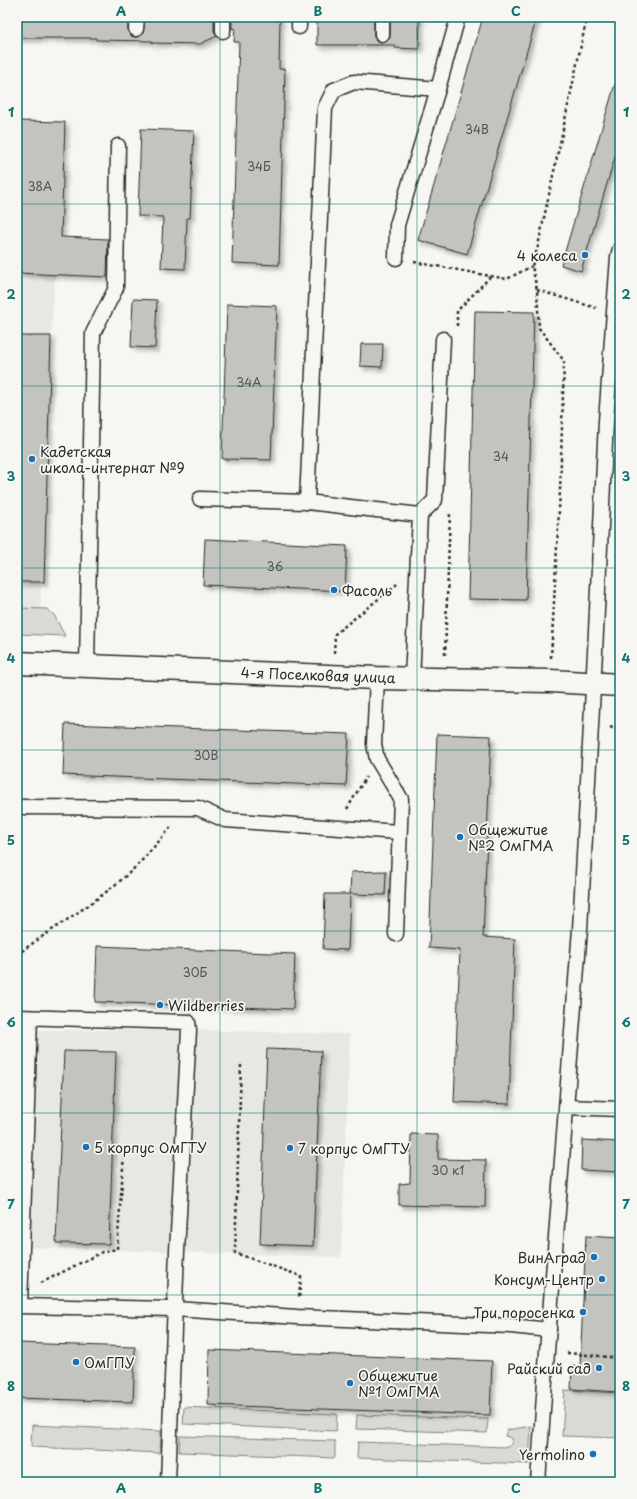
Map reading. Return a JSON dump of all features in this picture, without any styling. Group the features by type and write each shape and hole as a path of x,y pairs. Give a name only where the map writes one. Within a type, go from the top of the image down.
{"street":[{"name":"4-я Поселковая улица","path":"17,663 377,678 593,683 620,685"}],"lane":[{"path":"382,17 382,34"},
{"path":"396,258 397,225 458,17"},
{"path":"307,502 325,108 334,90 354,82 438,89"},
{"path":"87,667 93,333 116,288 118,146"},
{"path":"538,1482 580,930 606,421 618,257 620,249"},
{"path":"412,679 420,515 435,500 443,339"},
{"path":"200,499 307,502 420,515"},
{"path":"377,678 374,744 377,759 401,799 396,934"},
{"path":"17,807 198,808 226,820 335,829 399,832"},
{"path":"168,1482 175,1309 188,1022 24,1017 19,1302 175,1309 297,1317 511,1326 549,1330"},
{"path":"567,1107 620,1110"}],"path":[{"path":"551,661 560,491 564,361 539,328 537,290 532,266 538,246 588,17"},
{"path":"396,258 507,279 532,266"},
{"path":"537,290 614,314"},
{"path":"334,653 334,634 418,568"},
{"path":"335,829 377,759"},
{"path":"17,955 38,938 117,884 151,851 172,826 198,808"},
{"path":"241,1065 235,1253 301,1276 297,1317"},
{"path":"19,1302 102,1252 117,1249 124,1154"},
{"path":"547,1352 620,1358"}],"shaded area":[{"name":"Кадетская школа-интернат №9","path":"17,273 55,275 51,336 44,582 41,582 40,634 17,634"},
{"path":"17,608 47,609 54,615 65,636 17,634"},
{"path":"17,1030 189,1030 350,1034 341,1257 17,1247"},
{"path":"565,1390 620,1393 620,1438 562,1436"},
{"path":"184,1407 337,1414 336,1431 183,1424"},
{"path":"357,1415 488,1419 487,1433 356,1429"},
{"path":"32,1425 161,1431 160,1453 31,1447"},
{"path":"531,1426 529,1464 357,1458 358,1442 507,1447 512,1444 512,1438 505,1436 507,1430"},
{"path":"180,1436 335,1441 335,1458 179,1452"}],"building":[{"path":"17,17 128,17 128,32 131,36 136,37 143,34 145,17 214,17 214,31 217,36 200,44 96,40 96,38 17,38"},
{"path":"232,17 280,17 279,69 285,69 279,265 232,263 239,42 234,42 235,28 232,29"},
{"path":"317,17 374,17 374,38 377,41 386,42 390,38 390,17 420,17 419,49 395,48 395,45 317,45"},
{"path":"483,17 537,17 467,254 418,240"},
{"path":"615,84 620,85 620,140 581,271 561,265"},
{"path":"18,121 65,122 61,237 108,239 107,277 17,273"},
{"path":"141,129 194,131 190,218 187,218 185,269 161,268 163,217 138,216"},
{"path":"133,299 157,300 155,348 131,347"},
{"path":"227,304 277,306 271,460 222,459"},
{"path":"475,311 534,312 526,600 468,599"},
{"name":"Кадетская школа-интернат №9","path":"17,336 51,336 44,582 17,582"},
{"path":"361,344 383,344 382,367 360,366"},
{"path":"205,539 347,546 345,591 203,585"},
{"path":"65,724 349,734 346,786 63,775"},
{"name":"Общежитие №2 ОмГМА","path":"437,734 491,736 483,937 515,939 509,1104 454,1102 460,950 429,948"},
{"path":"386,871 385,895 350,894 351,872"},
{"path":"325,894 350,894 348,950 323,949"},
{"path":"97,946 295,954 293,1009 95,1002"},
{"name":"7 корпус ОмГТУ","path":"267,1049 321,1051 313,1246 260,1244"},
{"name":"5 корпус ОмГТУ","path":"64,1051 116,1052 109,1244 56,1243"},
{"path":"411,1134 438,1135 438,1159 486,1160 485,1207 399,1205 399,1184 410,1183"},
{"path":"582,1140 620,1142 620,1172 581,1170"},
{"path":"586,1236 620,1238 620,1392 571,1389 572,1366 580,1367"},
{"name":"ОмГПУ","path":"17,1343 135,1347 133,1402 17,1398"},
{"name":"Общежитие №1 ОмГМА","path":"209,1350 492,1361 490,1415 208,1405"}],"place":[{"name":"4 колеса","path":"585,255"},
{"name":"Кадетская школа-интернат №9","path":"32,459"},
{"name":"Фасоль","path":"334,590"},
{"name":"Общежитие №2 ОмГМА","path":"460,837"},
{"name":"Wildberries","path":"160,1005"},
{"name":"5 корпус ОмГТУ","path":"86,1147"},
{"name":"7 корпус ОмГТУ","path":"290,1148"},
{"name":"ВинАград","path":"594,1257"},
{"name":"Консум-Центр","path":"602,1279"},
{"name":"Три поросенка","path":"583,1312"},
{"name":"ОмГПУ","path":"76,1362"},
{"name":"Райский сад","path":"599,1368"},
{"name":"Общежитие №1 ОмГМА","path":"350,1383"},
{"name":"Yermolino","path":"593,1454"}]}
